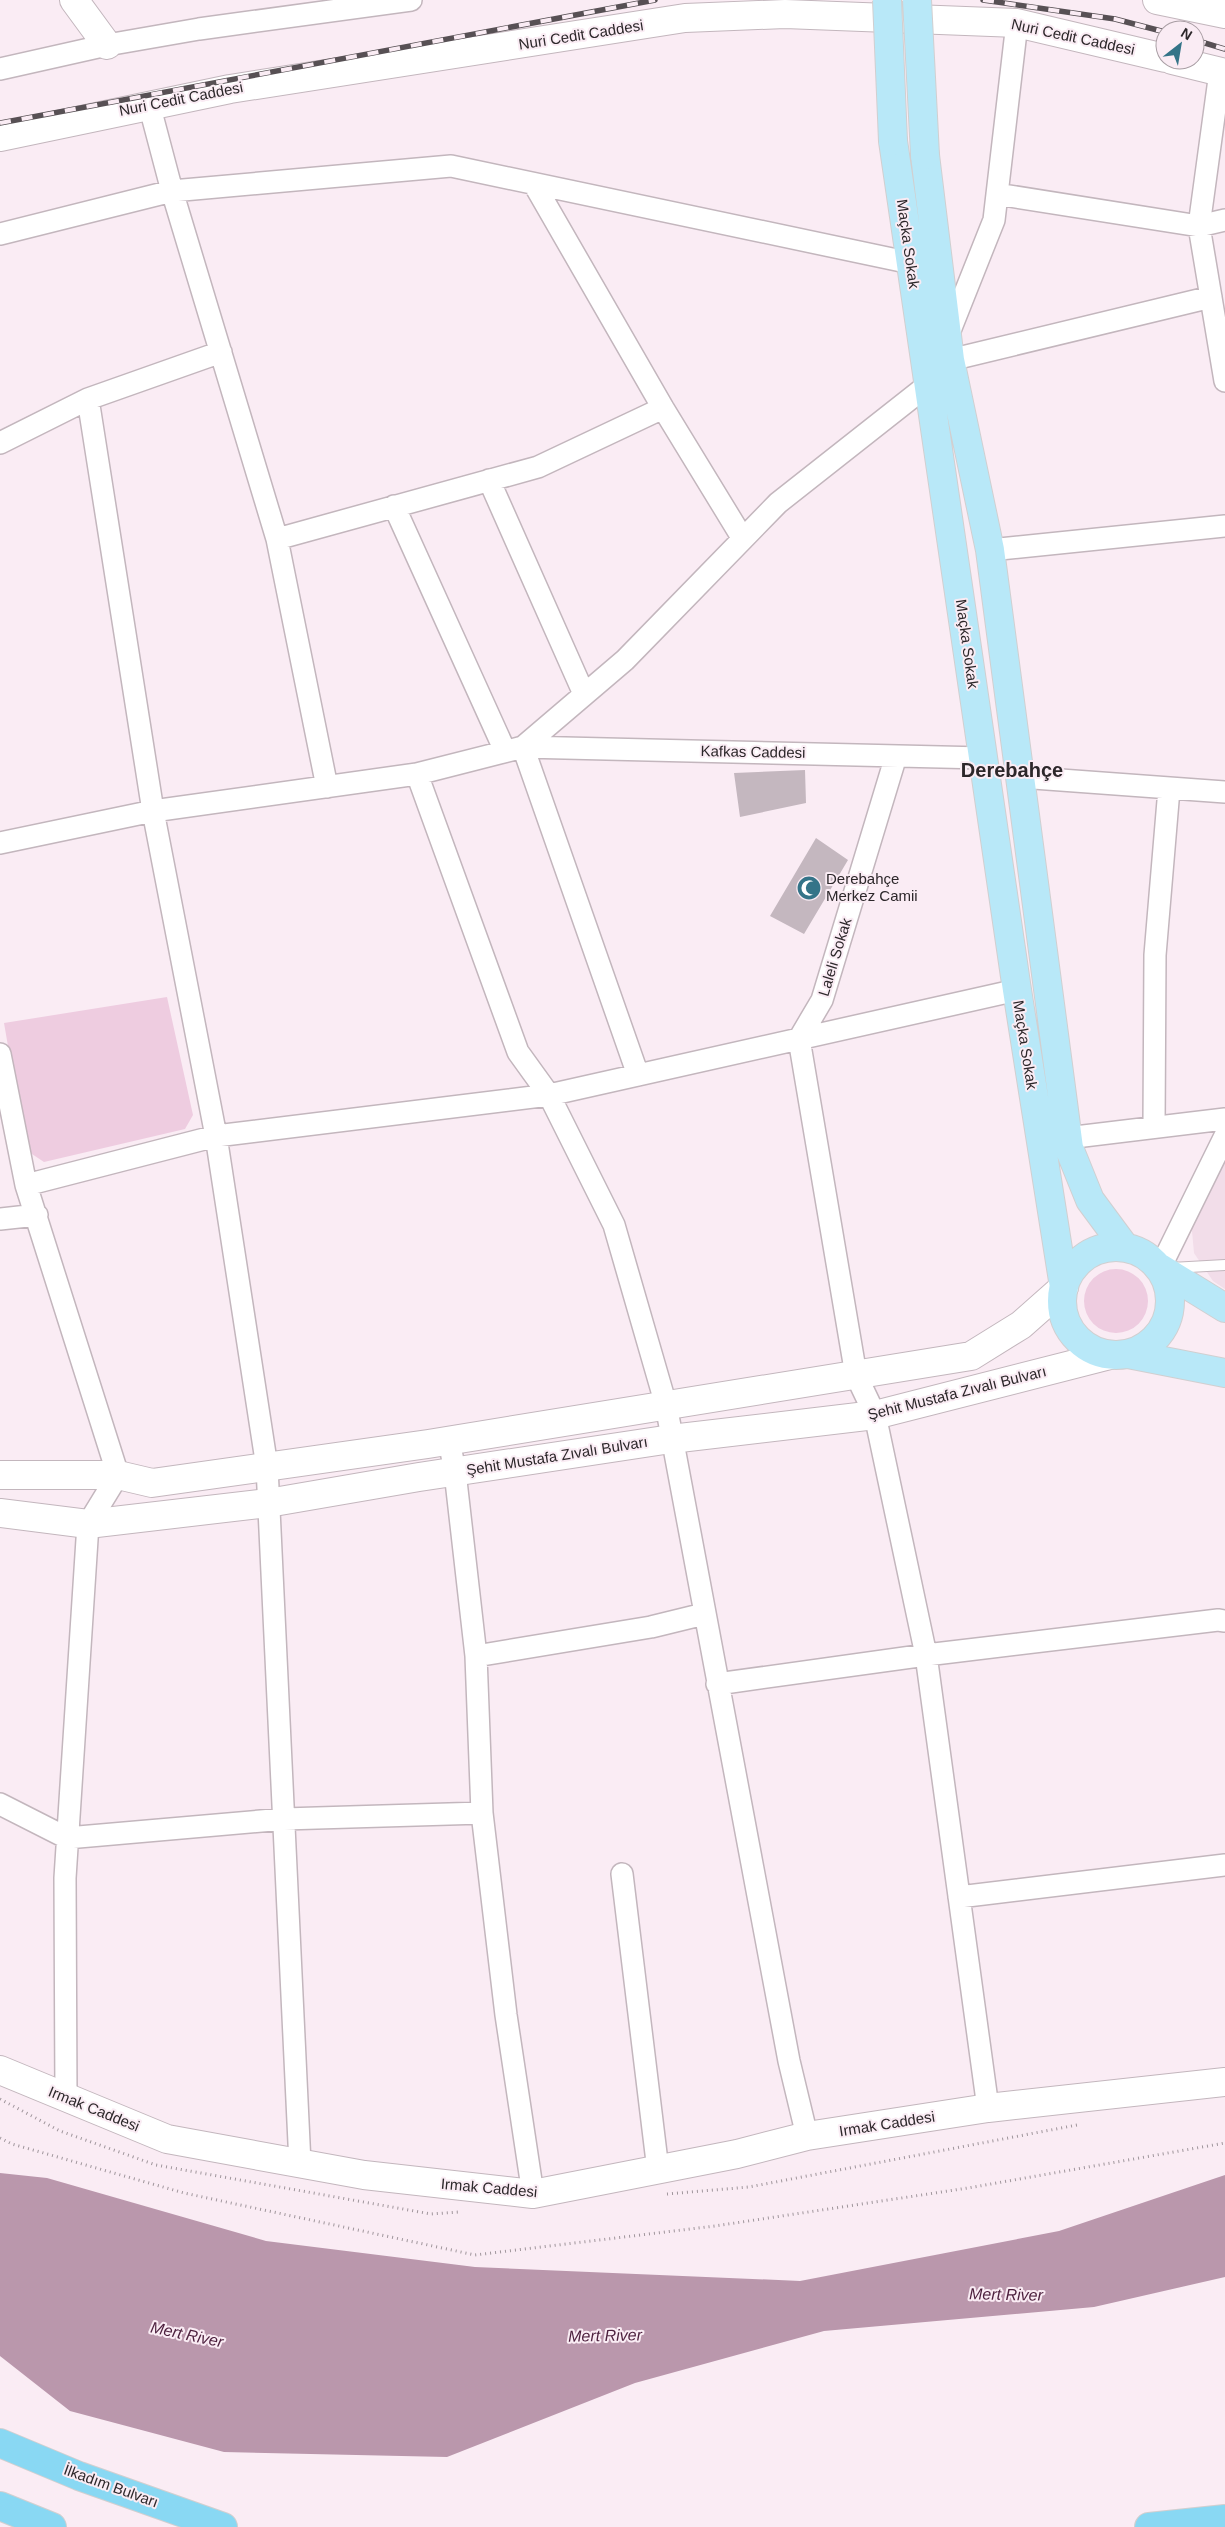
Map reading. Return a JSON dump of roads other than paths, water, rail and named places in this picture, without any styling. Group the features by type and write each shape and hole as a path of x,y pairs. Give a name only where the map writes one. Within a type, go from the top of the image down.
{"highway":[{"name":"İlkadım Bulvarı","path":"0,2443 79,2476 223,2527"},
{"path":"0,2506 52,2527"},
{"path":"1149,2527 1225,2519"}],"main road":[{"name":"Maçka Sokak","path":"887,0 893,141 1017,990 1064,1287"},
{"name":"Maçka Sokak","path":"917,0 925,155 948,349 990,550 1067,1138 1069,1148 1090,1200 1124,1246"},
{"path":"1160,1268 1168,1284 1171,1302 1168,1320 1159,1335 1146,1347 1119,1354 1092,1350 1077,1339 1067,1323 1062,1305 1064,1287 1070,1272 1080,1260 1093,1251 1108,1247 1124,1246 1138,1250 1160,1268 1225,1308"},
{"name":"Şehit Mustafa Zıvalı Bulvarı","path":"1119,1354 1225,1373"}],"street":[{"path":"74,0 107,45"},
{"path":"0,69 107,45 199,29 411,0"},
{"path":"1157,0 1225,14"},
{"name":"Nuri Cedit Caddesi","path":"0,137 149,104 230,89 685,18 785,14 1017,23 1155,56"},
{"path":"948,349 994,220 1017,23"},
{"path":"1205,68 1223,73 1199,226 1225,381"},
{"path":"149,104 172,191 277,538 327,787"},
{"path":"0,234 172,191 450,166 911,263"},
{"path":"534,184 663,408 743,539"},
{"path":"997,194 1199,226 1225,220"},
{"path":"948,349 1211,297"},
{"path":"0,443 88,399 221,352"},
{"path":"0,843 153,811 416,774 514,749 625,660 778,503 929,384"},
{"path":"88,399 153,811 216,1136 267,1467 300,2164"},
{"path":"277,538 538,467 663,408"},
{"path":"490,480 584,694"},
{"path":"394,506 514,749 638,1075"},
{"path":"990,550 1225,526"},
{"name":"Kafkas Caddesi","path":"514,749 983,758"},
{"name":"Laleli Sokak","path":"799,1039 822,1000 896,756"},
{"path":"416,774 518,1052 549,1095 614,1225 666,1405 670,1439 789,2061 807,2136"},
{"path":"1020,777 1225,792"},
{"path":"1154,1127 1156,955 1169,789"},
{"path":"26,1185 216,1136 549,1095 1017,990"},
{"path":"799,1039 856,1374 875,1415 926,1655 988,2108"},
{"path":"0,1054 26,1185 118,1475 88,1524 67,1838 66,2098"},
{"path":"1067,1138 1225,1119"},
{"path":"1160,1268 1225,1136"},
{"path":"0,1219 37,1216"},
{"path":"0,1475 118,1475 152,1483 449,1440 971,1356 1020,1325 1064,1287"},
{"name":"Şehit Mustafa Zıvalı Bulvarı","path":"0,1513 88,1524 268,1503 670,1439 875,1415 1119,1354"},
{"path":"449,1440 456,1472 476,1656 482,1813 506,2015 533,2194"},
{"path":"476,1656 651,1627 704,1614"},
{"path":"718,1684 926,1655 1218,1620 1225,1621"},
{"path":"0,1804 67,1838 284,1819 482,1813"},
{"path":"959,1897 1225,1865"},
{"path":"622,1874 658,2170"},
{"name":"Irmak Caddesi","path":"0,2070 167,2139 364,2175 533,2194 738,2154 807,2136 988,2108 1225,2082"}],"lane":[{"path":"1160,1268 1225,1266"}],"water":[{"name":"Mert River","path":"0,2173 47,2178 266,2241 475,2267 800,2281 1059,2231 1225,2175 1225,2277 1094,2307 824,2331 635,2383 447,2457 224,2452 70,2411 0,2356"}],"railway":[{"path":"0,123 655,0"},
{"path":"983,0 1115,19 1155,29"},
{"path":"1205,43 1225,49"}],"place":[{"name":"Derebahçe Merkez Camii","path":"809,888"}],"district":[{"name":"Derebahçe","path":"1012,770"}]}
